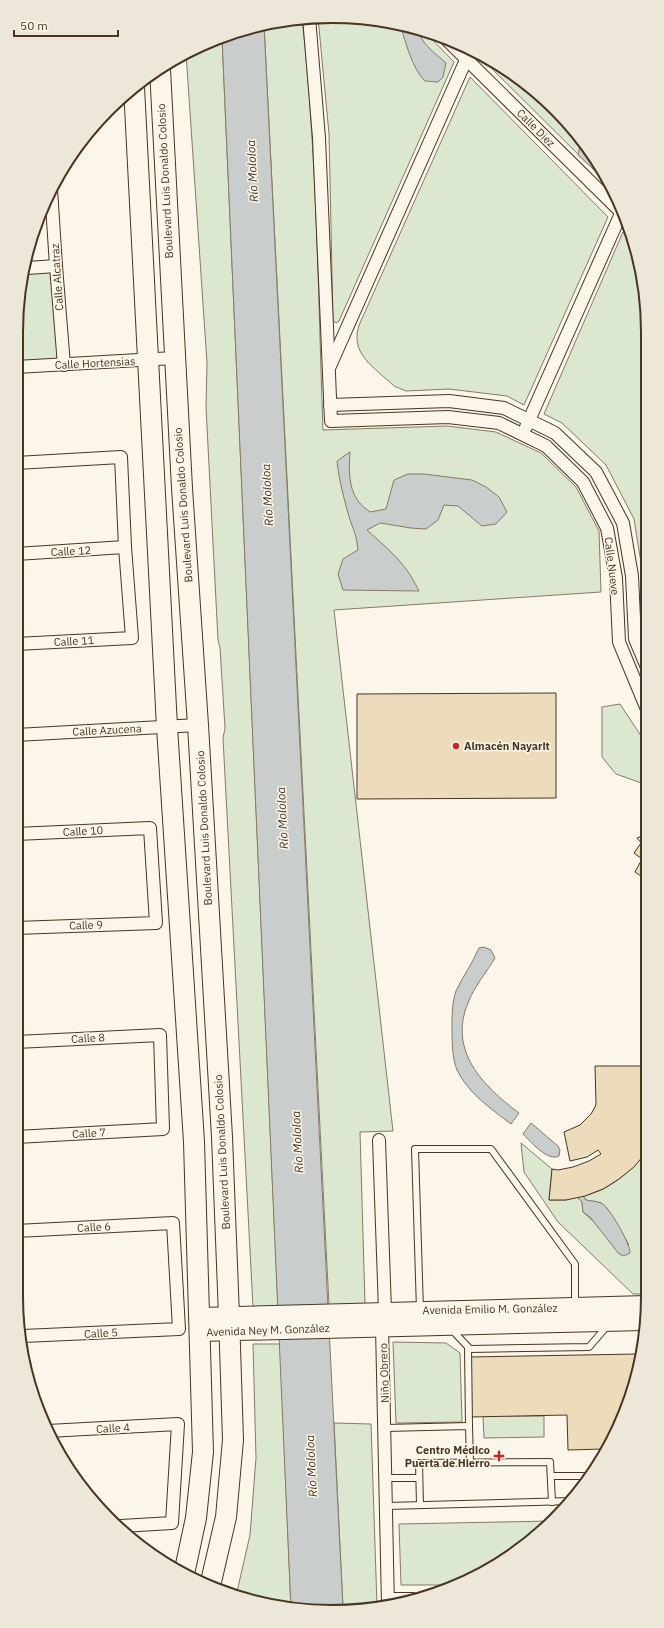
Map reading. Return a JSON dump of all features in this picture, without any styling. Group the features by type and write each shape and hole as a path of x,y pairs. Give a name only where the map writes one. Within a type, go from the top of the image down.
{"main road":[{"name":"Boulevard Luis Donaldo Colosio","path":"160,75 174,358 198,725 222,1137 233,1440 226,1517 211,1580"},
{"path":"134,95 167,727 194,1142 203,1452 196,1518 185,1568"},
{"path":"147,360 160,366 164,370 171,467 182,488"},
{"name":"Avenida Emilio M. González","path":"335,1320 384,1319 448,1326 575,1315 641,1306"},
{"name":"Avenida Emilio M. González","path":"384,1319 420,1310 575,1315 610,1322 639,1322"},
{"name":"Avenida Ney M. González","path":"200,1324 335,1320"}],"street":[{"path":"310,24 320,138 330,405"},
{"path":"329,370 468,55"},
{"name":"Calle Diez","path":"468,55 612,202"},
{"name":"Calle Alcatraz","path":"52,202 64,364"},
{"path":"522,435 620,220"},
{"path":"30,268 56,266"},
{"name":"Calle Hortensias","path":"23,367 174,358"},
{"name":"Calle Nueve","path":"641,652 636,639 632,576 623,523 596,472 555,433 504,408 448,401 330,405 331,421 448,417 499,424 546,446 583,482 607,528 616,578 619,642 641,693"},
{"path":"23,463 121,457 125,547"},
{"name":"Calle 12","path":"23,554 125,547"},
{"name":"Calle 11","path":"23,644 132,638 125,547"},
{"name":"Calle Azucena","path":"23,735 198,725"},
{"name":"Calle 10","path":"23,834 150,828 156,923"},
{"name":"Calle 9","path":"23,928 156,923"},
{"name":"Calle 8","path":"23,1042 160,1035 163,1129"},
{"name":"Calle 7","path":"23,1137 163,1129"},
{"name":"Niño Obrero","path":"379,1140 384,1319 388,1600"},
{"name":"Calle 6","path":"23,1231 173,1223 179,1329"},
{"name":"Calle 5","path":"26,1336 179,1329"},
{"name":"Calle 4","path":"54,1431 178,1424 172,1523 126,1526"}],"lane":[{"path":"420,1310 415,1149 491,1149 575,1264 575,1315"},
{"path":"448,1326 470,1349 589,1347 610,1322"},
{"path":"468,1348 470,1463"},
{"path":"385,1428 469,1426"},
{"path":"420,1505 419,1463 550,1462 552,1502"},
{"path":"551,1476 583,1476"},
{"path":"386,1478 420,1478"},
{"path":"386,1506 563,1501"}],"green space":[{"path":"332,23 372,26 392,29 431,39 454,62 339,321 336,323 333,320 329,134 319,24"},
{"path":"303,25 314,172 323,430 447,426 496,432 541,453 576,487 599,531 601,592 334,610 393,1131 360,1132 365,1304 329,1305 264,31"},
{"path":"222,44 278,1307 253,1307 223,738 225,728 220,648 218,640 206,407 207,363 186,60"},
{"path":"489,66 504,75 536,100 564,128 589,160 597,173"},
{"path":"470,77 608,217 524,405 507,396 449,389 406,391 394,386 371,366 360,351 357,343 357,334 360,323"},
{"path":"623,232 625,234 635,272 640,312 641,563 634,519 606,465 562,423 544,414"},
{"path":"56,266 64,365 23,367 24,312 30,268"},
{"path":"620,704 641,736 641,783 616,774 602,757 602,707"},
{"path":"521,1143 552,1169 549,1200 566,1200 577,1197 582,1202 583,1212 594,1222 629,1245 607,1208 601,1203 586,1200 583,1196 603,1189 620,1179 641,1158 641,1294 633,1294 558,1222 524,1172"},
{"path":"393,1342 446,1343 460,1353 462,1422 396,1423"},
{"path":"253,1344 280,1344 291,1602 272,1599 237,1590 250,1535 256,1458"},
{"path":"483,1416 544,1416 544,1437 484,1438"},
{"path":"334,1423 371,1424 377,1601 343,1604"},
{"path":"543,1521 504,1553 469,1573 440,1585 401,1585 399,1524"}],"water":[{"name":"Río Mololoa","path":"264,31 343,1604 291,1602 222,44 233,39"},
{"path":"402,32 420,36 425,44 446,63 443,77 438,82 425,81 416,70"},
{"path":"580,147 596,171 578,155"},
{"path":"350,452 349,471 352,490 358,501 370,512 386,509 394,480 408,474 424,474 472,480 486,487 499,497 507,512 496,524 482,526 458,506 444,505 438,520 426,529 380,523 367,530 402,564 419,591 343,590 338,574 343,559 358,550 356,536 342,492 337,461"},
{"path":"484,947 491,950 495,958 468,1003 463,1020 462,1037 472,1066 493,1091 519,1113 511,1124 481,1100 467,1086 457,1070 453,1055 452,1019 456,991 479,948"},
{"path":"531,1123 558,1146 560,1150 559,1156 555,1157 545,1154 523,1134"},
{"path":"583,1196 586,1200 598,1202 605,1206 623,1234 630,1253 624,1256 619,1254 590,1217 583,1212 582,1202 577,1197"}],"building":[{"name":"Almacén Nayarit","path":"556,693 556,798 357,799 357,694"},
{"path":"641,836 641,843 637,838"},
{"path":"641,843 641,858 634,853"},
{"path":"641,861 641,876 635,872"},
{"path":"595,1066 641,1066 641,1158 634,1167 603,1189 585,1196 566,1200 549,1200 552,1169 558,1170 573,1167 589,1161 601,1154 598,1150 587,1157 570,1161 564,1132 580,1125 591,1114 596,1104"},
{"path":"635,1354 625,1395 600,1449 568,1450 567,1415 470,1417 469,1357"}],"place":[{"name":"Almacén Nayarit","path":"456,746"},
{"name":"Centro Médico Puerta de Hierro","path":"499,1456"}]}
